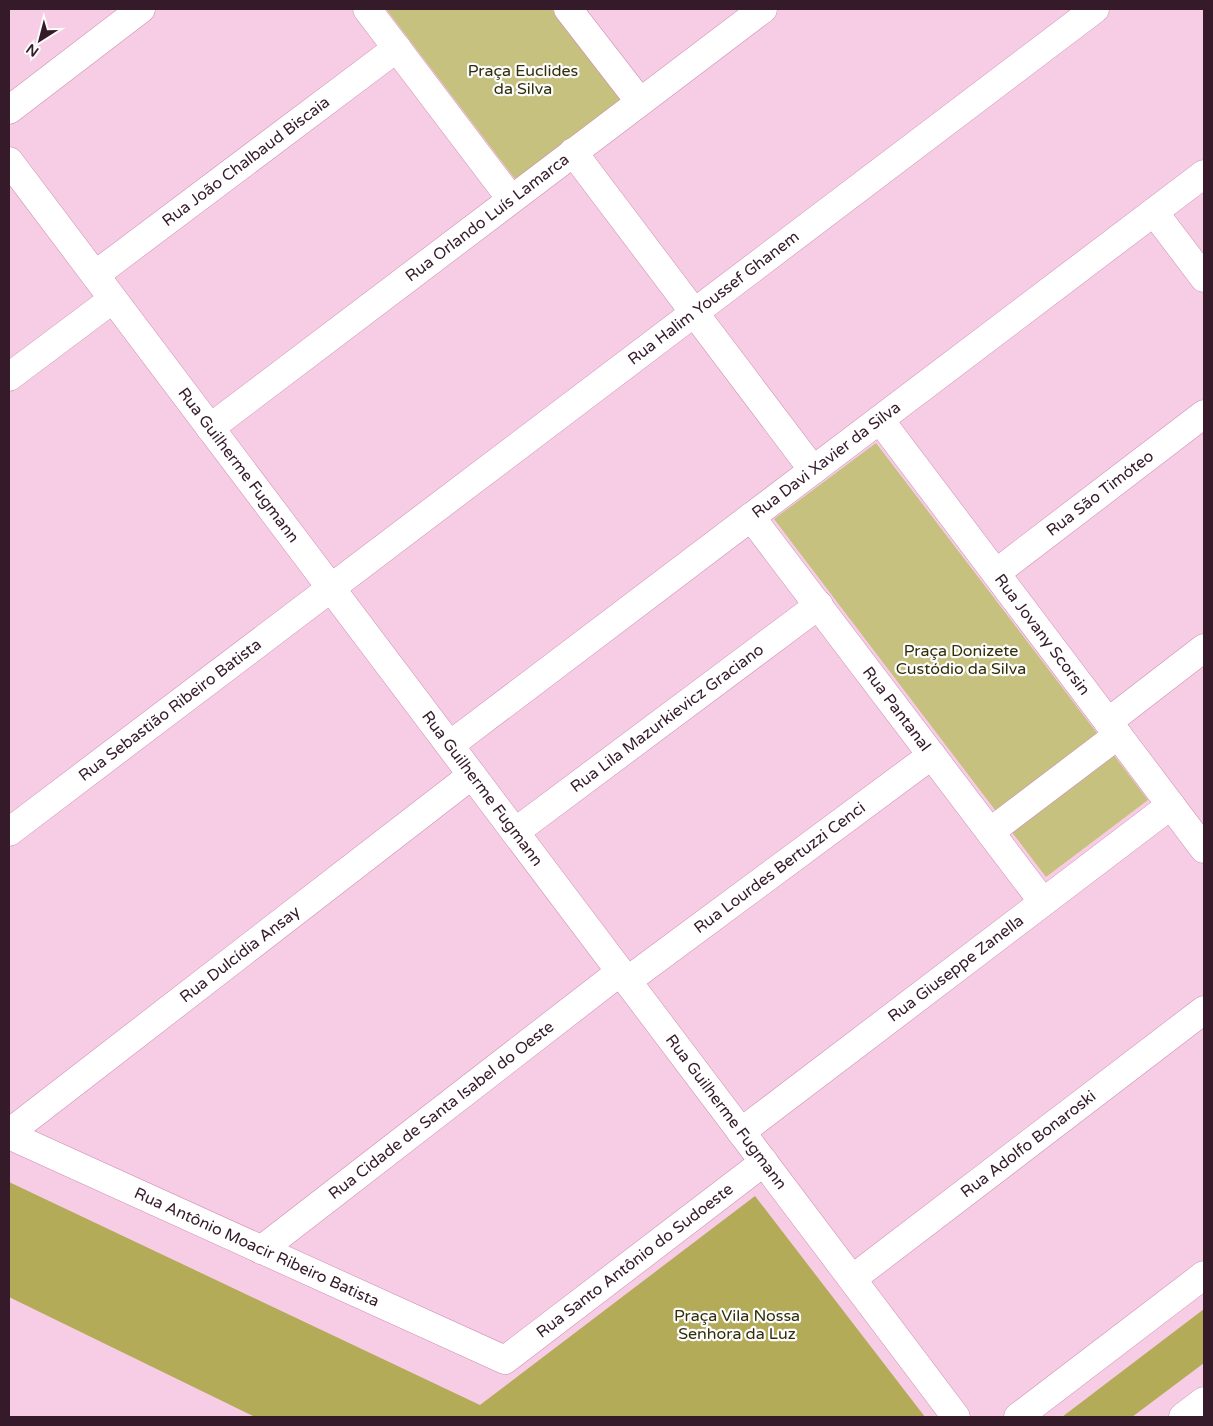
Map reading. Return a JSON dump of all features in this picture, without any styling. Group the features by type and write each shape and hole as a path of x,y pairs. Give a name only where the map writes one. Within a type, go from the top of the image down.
{"street":[{"path":"9,110 141,9"},
{"path":"367,9 511,199"},
{"name":"Rua Orlando Luís Lamarca","path":"210,428 763,9"},
{"name":"Rua Halim Youssef Ghanem","path":"331,588 1095,9"},
{"path":"573,10 640,102"},
{"name":"Rua João Chalbaud Biscaia","path":"95,275 397,48"},
{"path":"573,152 813,470"},
{"name":"Rua Guilherme Fugmann","path":"9,161 956,1417"},
{"name":"Rua Davi Xavier da Silva","path":"450,745 1204,174"},
{"path":"1154,212 1204,278"},
{"path":"9,377 113,299"},
{"name":"Rua São Timóteo","path":"996,573 1204,414"},
{"name":"Rua Jovany Scorsin","path":"880,420 1204,849"},
{"name":"Rua Pantanal","path":"752,517 1043,902"},
{"name":"Rua Sebastião Ribeiro Batista","path":"9,832 331,588"},
{"name":"Rua Lila Mazurkievicz Graciano","path":"515,832 819,605"},
{"path":"990,832 1204,648"},
{"name":"Rua Lourdes Bertuzzi Cenci","path":"624,976 932,755"},
{"name":"Rua Dulcídia Ansay","path":"9,1134 472,775"},
{"name":"Rua Giuseppe Zanella","path":"741,1132 1171,804"},
{"name":"Rua Cidade de Santa Isabel do Oeste","path":"261,1250 624,976"},
{"name":"Rua Adolfo Bonaroski","path":"852,1279 1204,1010"},
{"name":"Rua Antônio Moacir Ribeiro Batista","path":"9,1134 505,1360"},
{"name":"Rua Santo Antônio do Sudoeste","path":"505,1360 764,1162"},
{"path":"1018,1417 1204,1275"},
{"path":"1183,1417 1204,1401"}],"green space":[{"name":"Praça Euclides da Silva","path":"386,9 552,9 622,100 515,179"},
{"name":"Praça Donizete Custódio da Silva","path":"876,443 1148,800 1046,877 774,519"},
{"name":"Praça Vila Nossa Senhora da Luz","path":"9,1182 480,1405 755,1196 925,1417 255,1417 9,1297"},
{"path":"1204,1309 1204,1363 1132,1417 1062,1417"}]}
